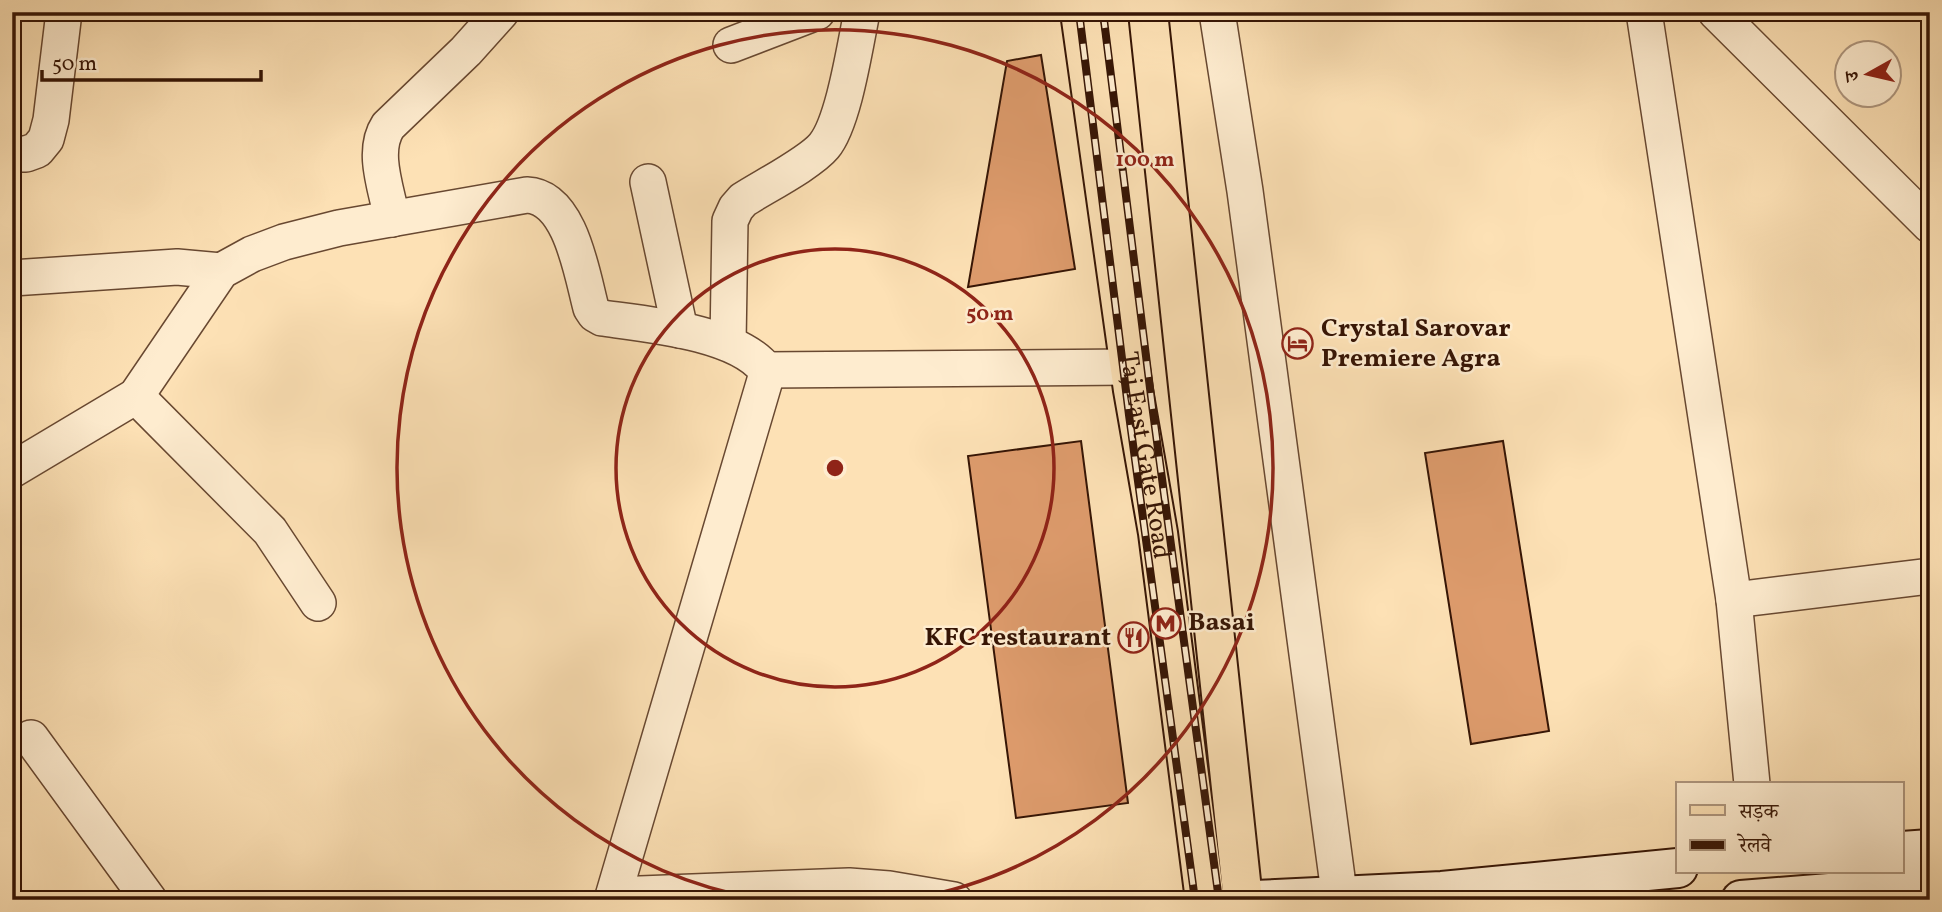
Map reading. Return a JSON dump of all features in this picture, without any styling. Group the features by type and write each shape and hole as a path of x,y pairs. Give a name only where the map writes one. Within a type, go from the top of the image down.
{"main road":[{"name":"Taj East Gate Road","path":"1080,12 1130,367 1158,533 1205,900"},
{"path":"1148,12 1243,900"}],"street":[{"path":"12,154 26,154 37,150 46,139 51,120 64,12"},
{"path":"392,219 380,150 382,136 388,126 466,51 501,12"},
{"path":"731,45 817,12"},
{"path":"728,343 730,222 743,200 813,156 824,146 838,119 862,12"},
{"path":"1217,12 1247,204 1340,897"},
{"path":"1644,12 1734,600 1752,782"},
{"path":"1716,12 1930,225"},
{"path":"648,182 680,330"},
{"path":"12,470 136,396 178,330 221,271 252,254 284,242 339,228 527,195 539,196 547,201 574,243 591,308 595,314 602,318 680,330 728,343 761,363 766,370 613,897 849,886 889,889 954,900"},
{"path":"12,278 177,267 221,271"},
{"path":"766,370 1130,367"},
{"path":"136,396 270,531 318,603"},
{"path":"1734,600 1930,576"},
{"path":"31,738 149,900"},
{"path":"1904,851 1930,849"},
{"path":"1255,900 1442,891 1676,868"},
{"path":"1759,899 1930,885"}],"building":[{"path":"1041,55 1075,269 968,287 1007,61"},
{"path":"1081,441 1128,803 1016,818 968,456"},
{"path":"1503,441 1549,731 1471,744 1425,453"}],"railway":[{"path":"1079,12 1129,415 1195,900"},
{"path":"1103,12 1153,412 1219,900"}],"place":[{"name":"Crystal Sarovar Premiere Agra","path":"1298,344"},
{"name":"Basai","path":"1165,623"},
{"name":"KFC restaurant","path":"1134,638"}]}
